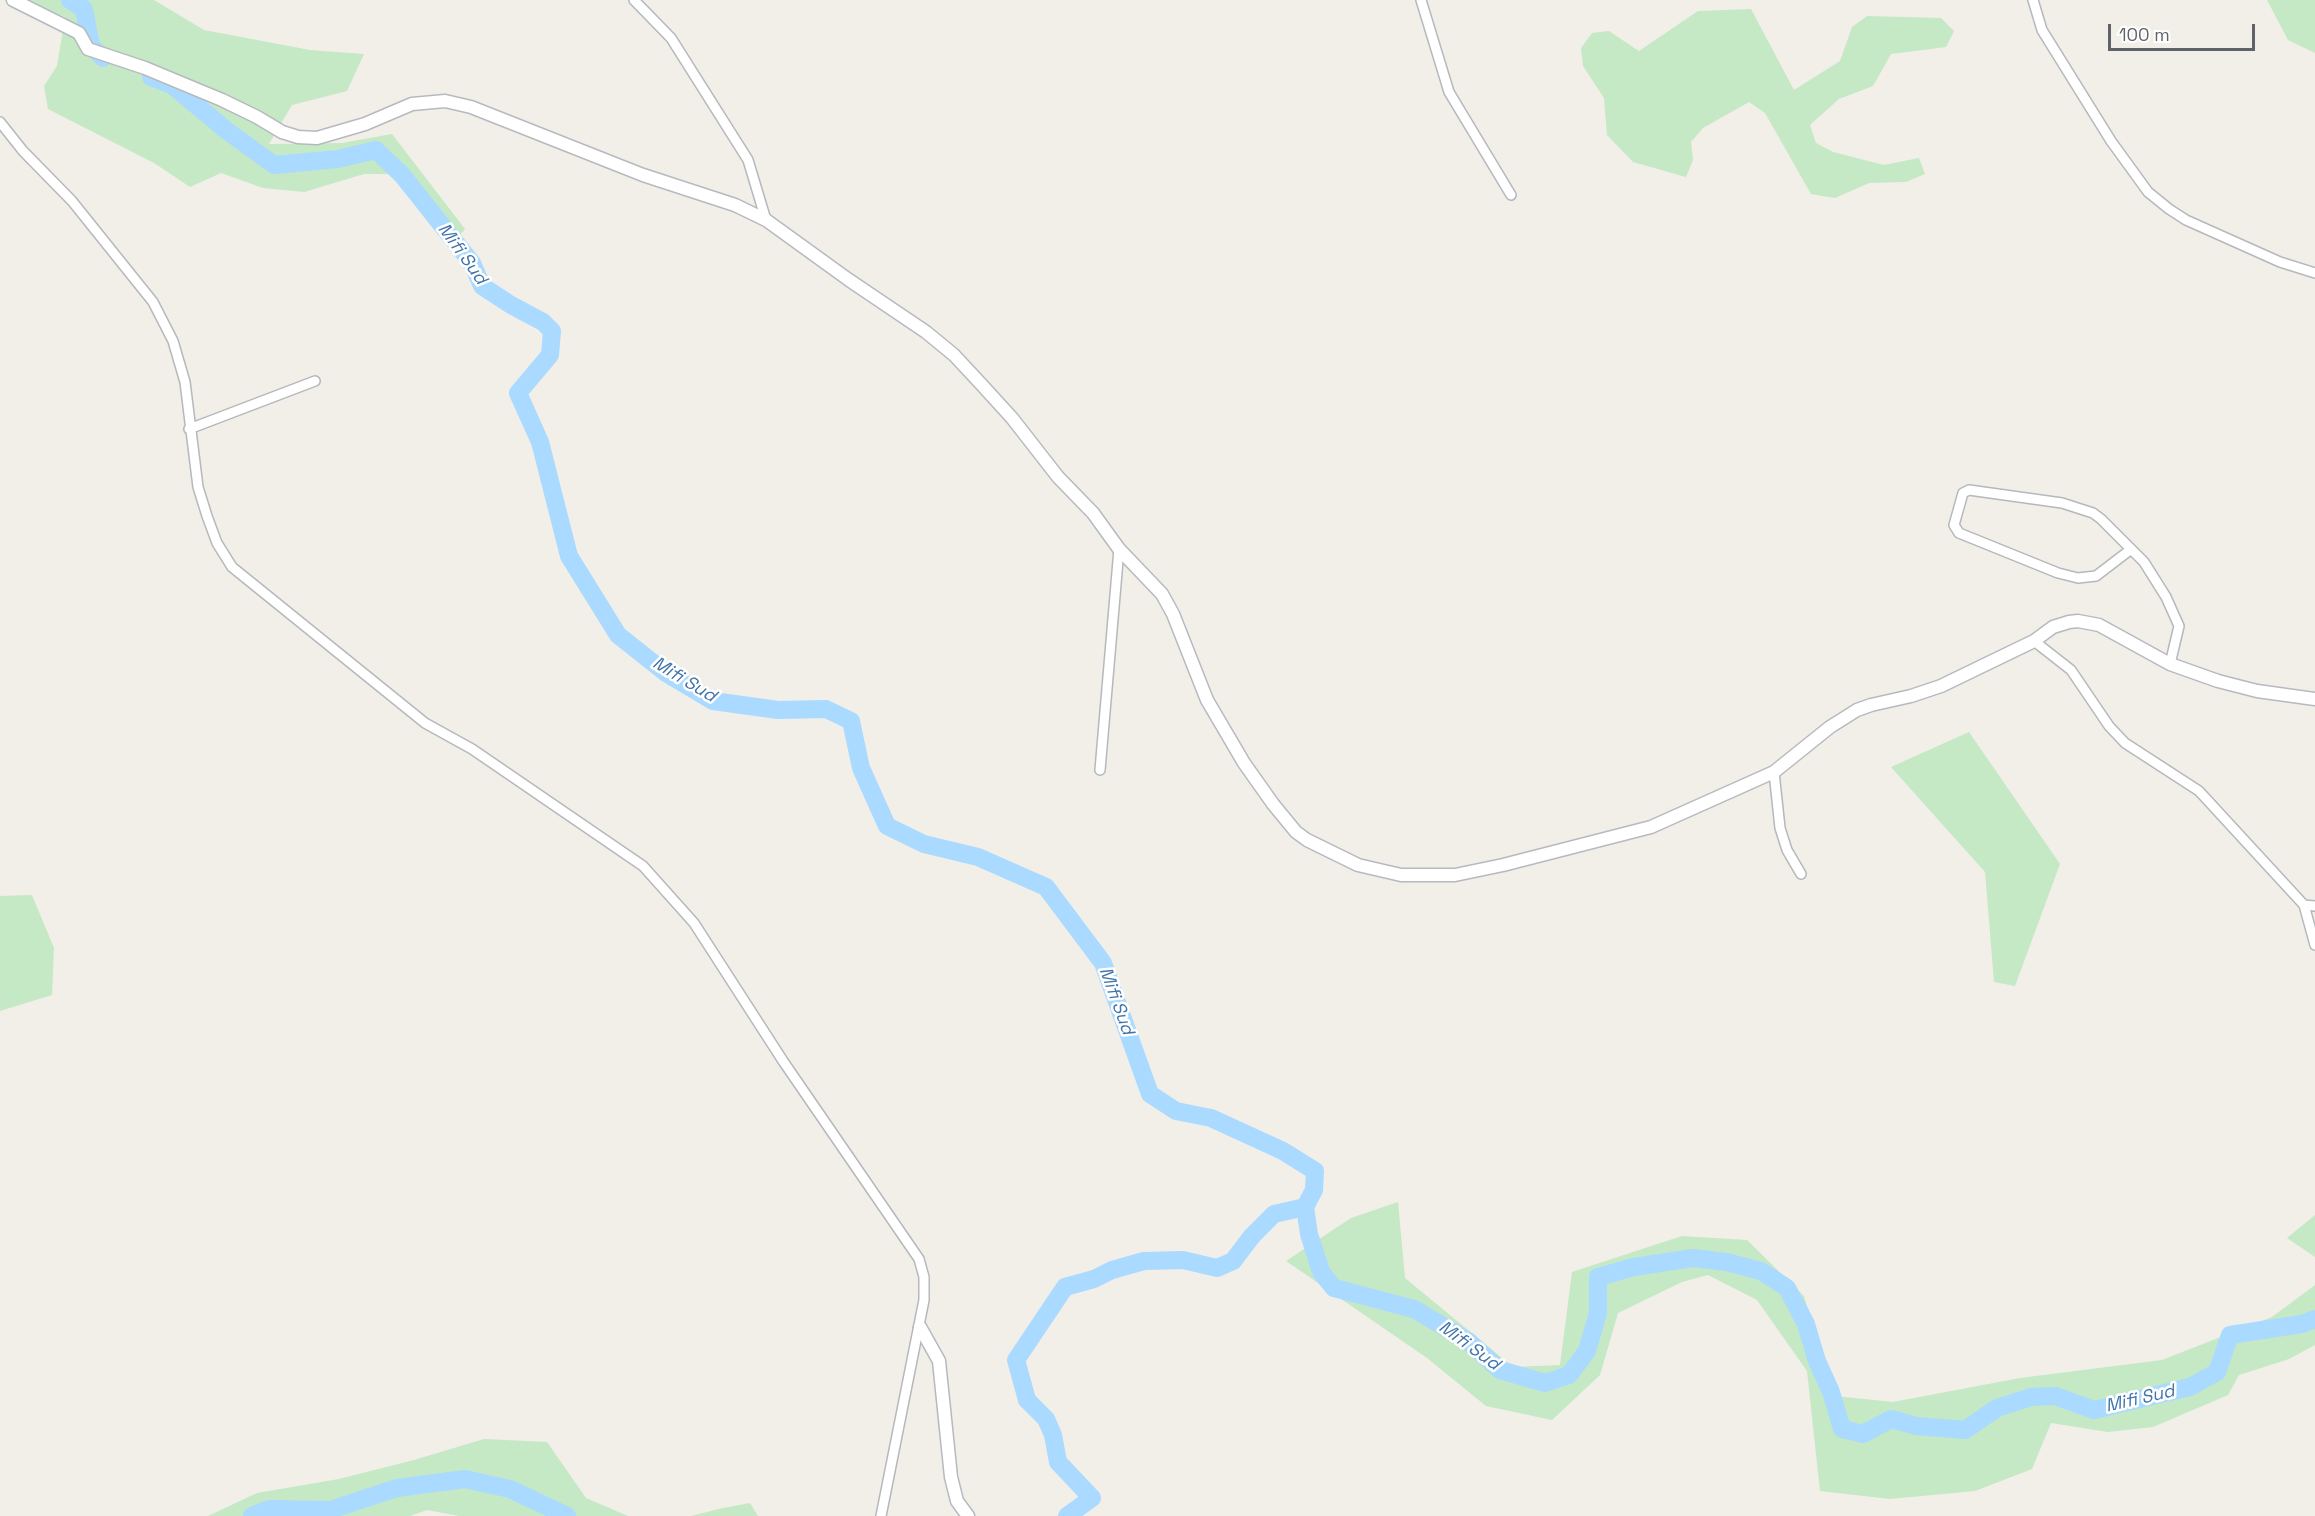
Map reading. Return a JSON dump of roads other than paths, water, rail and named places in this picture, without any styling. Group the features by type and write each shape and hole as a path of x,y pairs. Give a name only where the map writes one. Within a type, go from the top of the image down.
{"street":[{"path":"13,0 79,33 88,49 145,68 222,100 298,138 317,138 365,124 412,104 445,101 471,106 643,175 735,205 766,220 926,332 954,355 1012,418 1058,477 1093,513 1119,549 1162,594 1173,614 1207,700 1244,764 1296,832 1351,863 1387,874 1447,876 1494,867 1651,826 1774,772 1830,727 1857,710 1941,686 2034,640 2059,624 2090,622 2116,633 2170,664 2218,681 2257,691 2315,699"},
{"path":"634,0 671,38 748,160 766,220"},
{"path":"1421,0 1432,43 1449,92 1511,195"},
{"path":"2033,0 2042,30 2111,141 2148,192 2186,220 2280,262 2315,273"},
{"path":"0,122 23,151 72,201 153,302 173,341 185,382 189,429 198,487 217,543 232,567 425,723 472,749 643,866 694,923 783,1062 919,1259 924,1277 924,1300 881,1516"},
{"path":"189,429 315,381"},
{"path":"2130,550 2096,576 2078,578 2058,573 1959,533 1954,525 1963,494 1969,490 2062,503 2093,513 2144,562 2166,597 2179,626 2170,664"},
{"path":"1100,770 1119,549"},
{"path":"2034,640 2071,670 2109,726 2125,743 2199,791 2304,905 2315,945"},
{"path":"1774,772 1780,828 1787,850 1801,874"},
{"path":"2304,905 2315,906"},
{"path":"920,1327 939,1361 951,1477 957,1501 968,1516"}],"waterway":[{"name":"Mifi Sud","path":"70,0 84,9 91,46 103,58"},
{"name":"Mifi Sud","path":"151,77 172,85 226,130 274,165 338,159 376,150 402,175 472,263 482,286 543,322 552,331 550,355 518,393 540,442 569,556 618,635 666,673 713,701 778,710 826,709 851,721 861,768 887,826 924,844 978,857 1046,887 1103,963 1150,1094 1176,1111 1211,1118 1283,1151 1315,1171 1314,1190 1305,1207 1309,1234 1321,1272 1334,1288 1414,1309 1468,1341 1500,1370 1545,1383 1569,1375 1587,1351 1598,1313 1598,1277 1634,1267 1693,1258 1726,1262 1761,1271 1787,1288 1806,1324 1842,1429 1863,1434 1891,1419 1916,1426 1965,1430 1997,1408 2031,1397 2055,1396 2094,1410 2190,1387 2217,1372 2230,1335 2302,1324 2315,1319"},
{"path":"1067,1516 1092,1498 1058,1462 1053,1435 1046,1419 1027,1400 1016,1360 1065,1287 1144,1261 1183,1260 1217,1268 1233,1261 1252,1236 1274,1214 1305,1207"},
{"path":"252,1516 270,1509 330,1510 397,1488 465,1479 510,1489 567,1516"}]}
